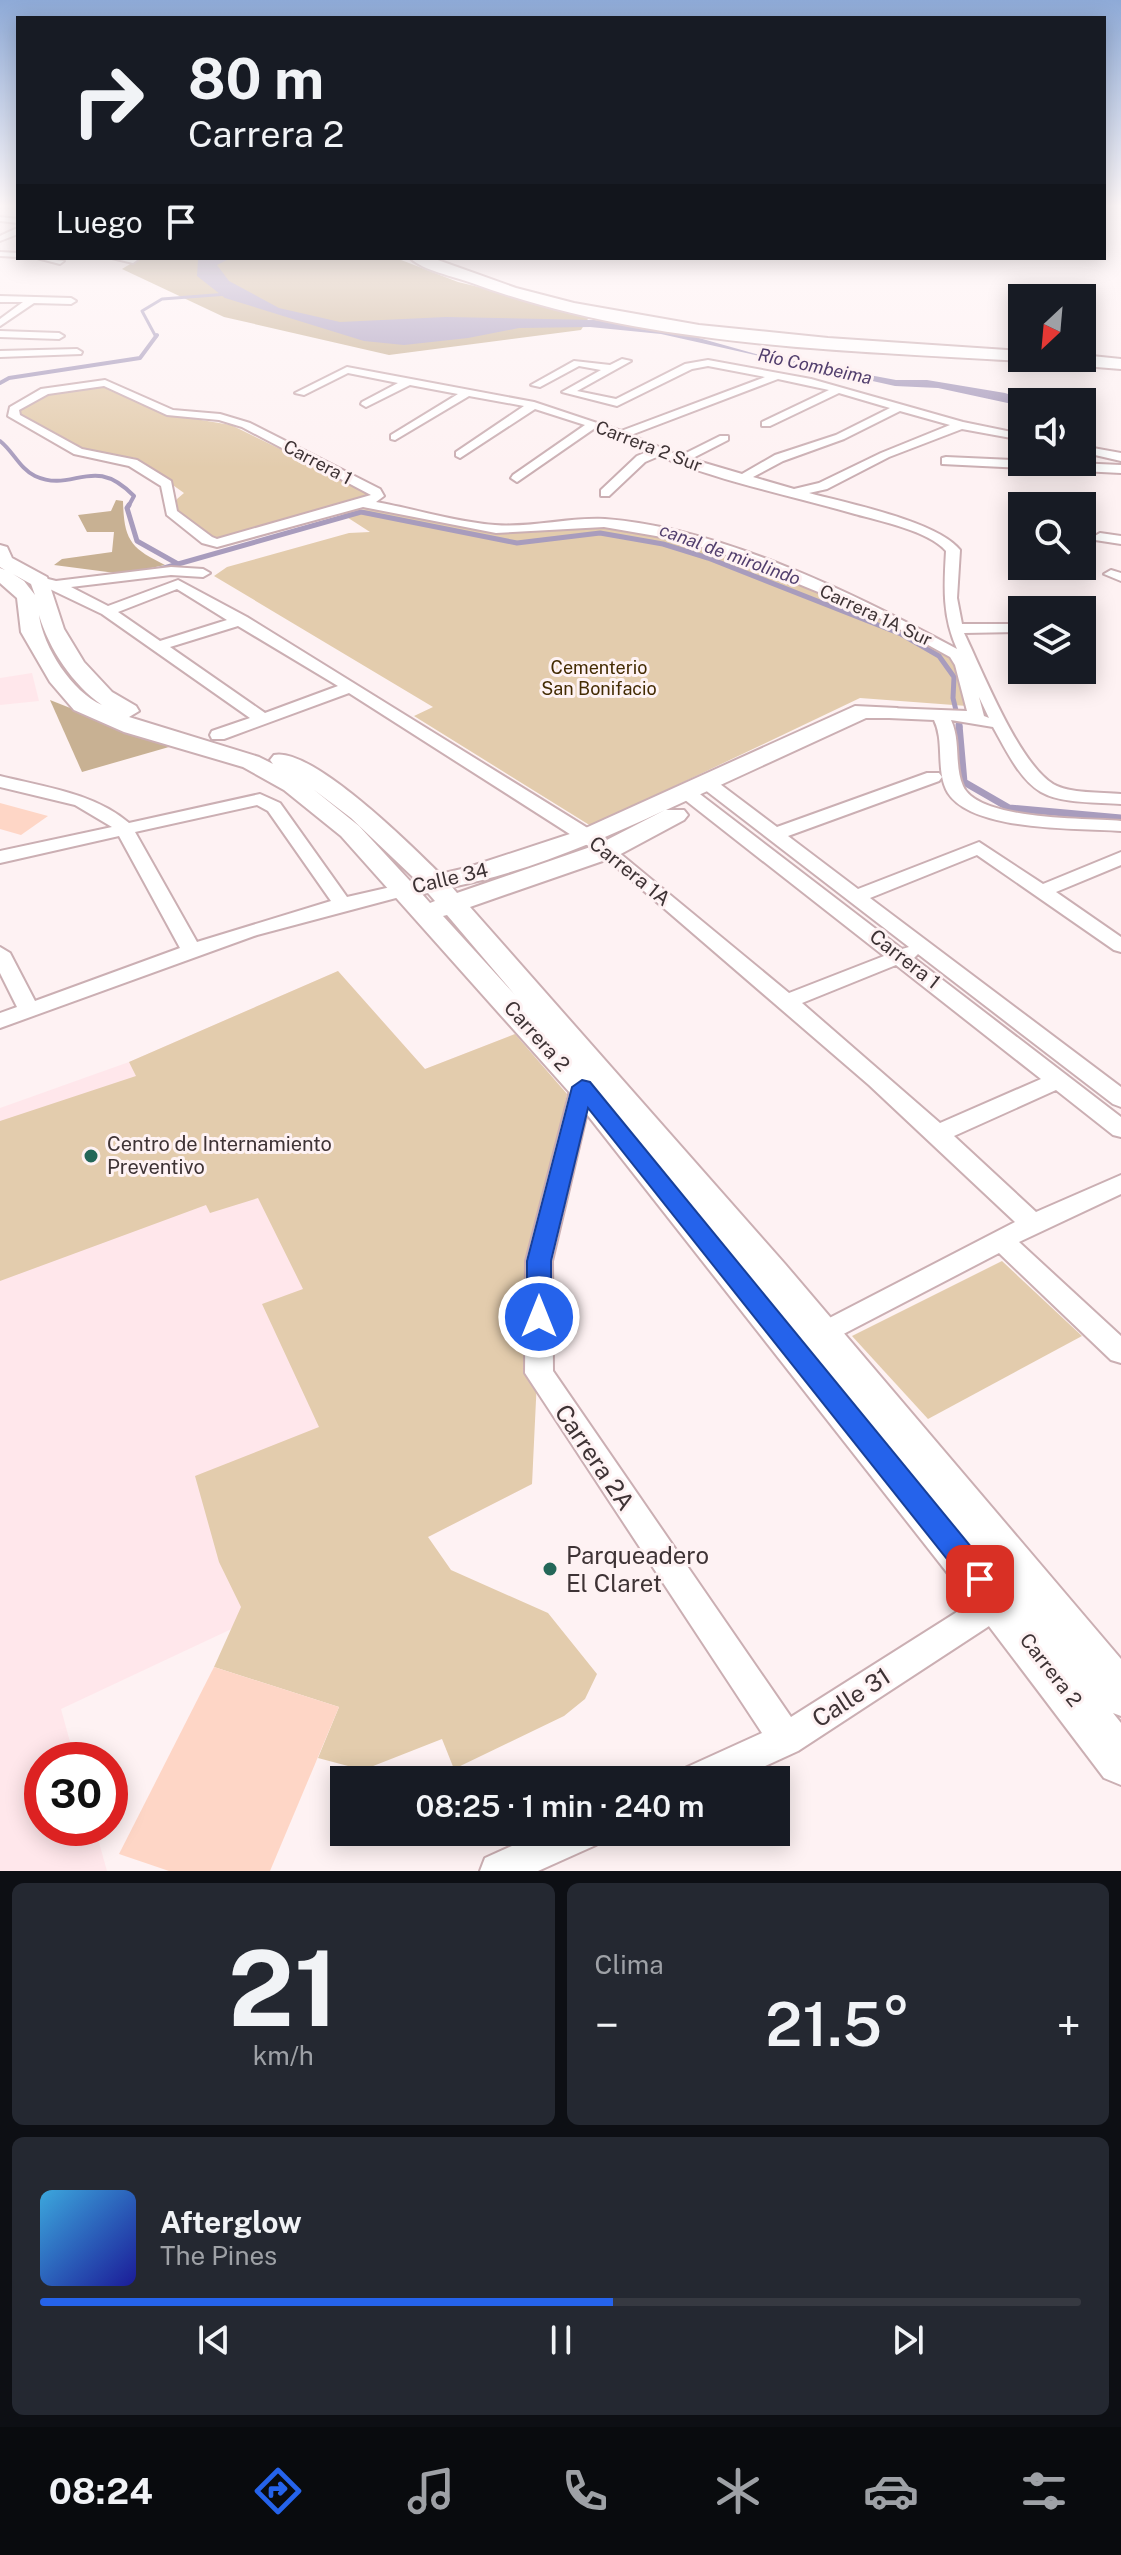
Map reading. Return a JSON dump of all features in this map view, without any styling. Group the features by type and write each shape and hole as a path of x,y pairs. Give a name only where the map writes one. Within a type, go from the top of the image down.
{"highway":[{"path":"522,293 737,333 1008,355"},
{"path":"543,293 623,314 812,336 1008,344"},
{"path":"1096,351 1121,349"},
{"path":"1096,357 1121,363"}],"street":[{"path":"0,299 71,301"},
{"path":"0,323 32,300"},
{"path":"0,316 12,316"},
{"path":"0,334 59,336"},
{"path":"0,354 77,352"},
{"path":"626,361 567,392 617,403 689,366 708,363 779,375 902,406 961,425 1008,434"},
{"path":"536,385 584,362 613,369"},
{"name":"Carrera 2 Sur","path":"300,393 347,370 470,391 534,405 594,424 680,460 898,522 945,541 953,550 950,598 955,629"},
{"path":"621,435 779,375"},
{"path":"366,404 411,380"},
{"name":"Carrera 1","path":"363,503 378,496 376,492 246,425 220,417 171,413 115,386 94,383 45,391 14,409 14,416 78,452 133,463 167,484 171,512 207,540 217,543 363,503 496,529"},
{"path":"766,424 838,390"},
{"path":"395,437 470,391"},
{"path":"460,454 534,405"},
{"path":"741,479 779,458 840,437 902,406"},
{"path":"517,478 594,424"},
{"path":"776,488 811,490 823,486 885,455 961,425"},
{"path":"680,460 724,438"},
{"path":"605,493 641,459 660,451"},
{"path":"1096,452 1121,457"},
{"path":"946,461 1121,469"},
{"name":"Carrera 1A Sur","path":"496,529 604,523 681,536 735,553 877,611 955,654 963,665 972,717"},
{"path":"1100,537 1121,540"},
{"path":"0,551 4,561 107,611 263,719"},
{"path":"48,583 171,571 203,573"},
{"name":"Carrera 2","path":"0,574 17,585 27,598 31,632 61,682 82,705 132,727 204,745 251,762 293,785 429,898 597,1070 1121,1694"},
{"name":"Carrera 2","path":"48,583 53,627 84,677 103,698 149,719 218,735 268,753 316,778 372,824 998,1603 1121,1761"},
{"name":"Carrera 1A","path":"107,611 178,584 426,733 598,843 939,1133 1033,1224"},
{"path":"159,646 242,620"},
{"path":"1008,628 955,629 1002,728 1028,770 1047,788 1080,796 1121,799"},
{"path":"218,735 351,687"},
{"name":"Calle 34","path":"0,1021 341,902 429,898 598,843 703,792 886,721 889,713 972,717 1002,728"},
{"path":"944,714 955,790 973,807 999,815 1121,826"},
{"path":"773,835 933,777"},
{"path":"0,781 73,797 108,811 124,828 192,952"},
{"name":"Carrera 1","path":"703,792 773,835 857,896 1121,1099"},
{"name":"Carrera 1","path":"703,792 901,956 1121,1129"},
{"path":"0,857 260,799 274,807 341,902"},
{"path":"857,896 979,848 1121,946"},
{"path":"1042,891 1121,858"},
{"path":"787,1001 924,948"},
{"path":"0,953 29,1010"},
{"path":"939,1133 1060,1079"},
{"name":"Carrera 2A","path":"582,1087 539,1261 539,1373 786,1739"},
{"path":"821,1334 1033,1224 1121,1184"},
{"path":"1002,1241 1121,1352"},
{"name":"Calle 31","path":"727,1766 786,1739 998,1603"},
{"path":"498,1871 552,1846"}],"shaded area":[{"path":"174,293 505,293 591,314 581,330 389,355 224,317"},
{"path":"116,500 123,501 125,525 132,542 165,565 123,574 54,565 62,559 112,552 114,532 87,532 78,515 111,511"},
{"path":"32,673 39,701 0,705 0,678"},
{"path":"50,700 169,747 82,772"},
{"path":"338,971 425,1069 515,1034 567,1094 522,1306 536,1368 532,1484 428,1537 61,1709 70,1742 24,1742 24,1846 100,1846 107,1871 0,1871 0,1108 129,1062"}],"green space":[{"path":"107,385 177,416 231,425 374,495 221,539 209,537 177,511 177,499 184,493 135,458 82,450 18,415 34,399 45,394"},
{"name":"Cementerio San Bonifacio","path":"376,508 501,532 610,527 698,545 741,559 870,613 950,654 956,664 967,706 860,698 591,826 414,716 433,707 214,576 227,567 349,533 370,532 339,512"},
{"path":"338,971 425,1069 515,1034 567,1094 522,1306 538,1358 532,1484 428,1537 451,1570 548,1613 597,1674 585,1699 564,1716 460,1766 453,1766 442,1739 373,1766 348,1766 318,1758 339,1707 214,1667 241,1607 219,1562 195,1476 319,1427 262,1304 303,1289 258,1198 210,1213 206,1205 0,1281 0,1121 136,1076 129,1062"},
{"path":"1002,1261 1082,1336 928,1419 852,1336"}],"water":[{"name":"Río Combeima","path":"219,293 252,293 279,308 340,322 446,317 595,320 674,331 756,354 896,380 927,380 1005,393 1008,394 1008,403 938,388 895,386 661,334 590,327 519,328 468,338 404,345 364,341 225,298"}],"building":[{"path":"0,803 48,816 21,835 0,829"},
{"path":"214,1667 339,1707 270,1871 169,1871 119,1854 123,1846 128,1846 128,1836"}],"waterway":[{"path":"156,337 142,311 162,299 228,294"},
{"path":"0,383 9,378 140,358 156,337"},
{"path":"0,441 35,476 61,481 106,477 134,496 128,507"},
{"path":"129,505 127,508 137,541 178,564"},
{"name":"canal de mirolindo","path":"157,570 361,512 517,543 600,533 663,544 708,558 901,634 939,656 954,677 953,698 960,727"},
{"name":"canal de mirolindo","path":"959,725 964,782 1009,808 1121,818"}],"place":[{"name":"Centro de Internamiento Preventivo","path":"91,1156"},
{"name":"Parqueadero El Claret","path":"550,1569"}],"route":[{"path":"539,1317 539,1261 582,1087 980,1579"}]}
